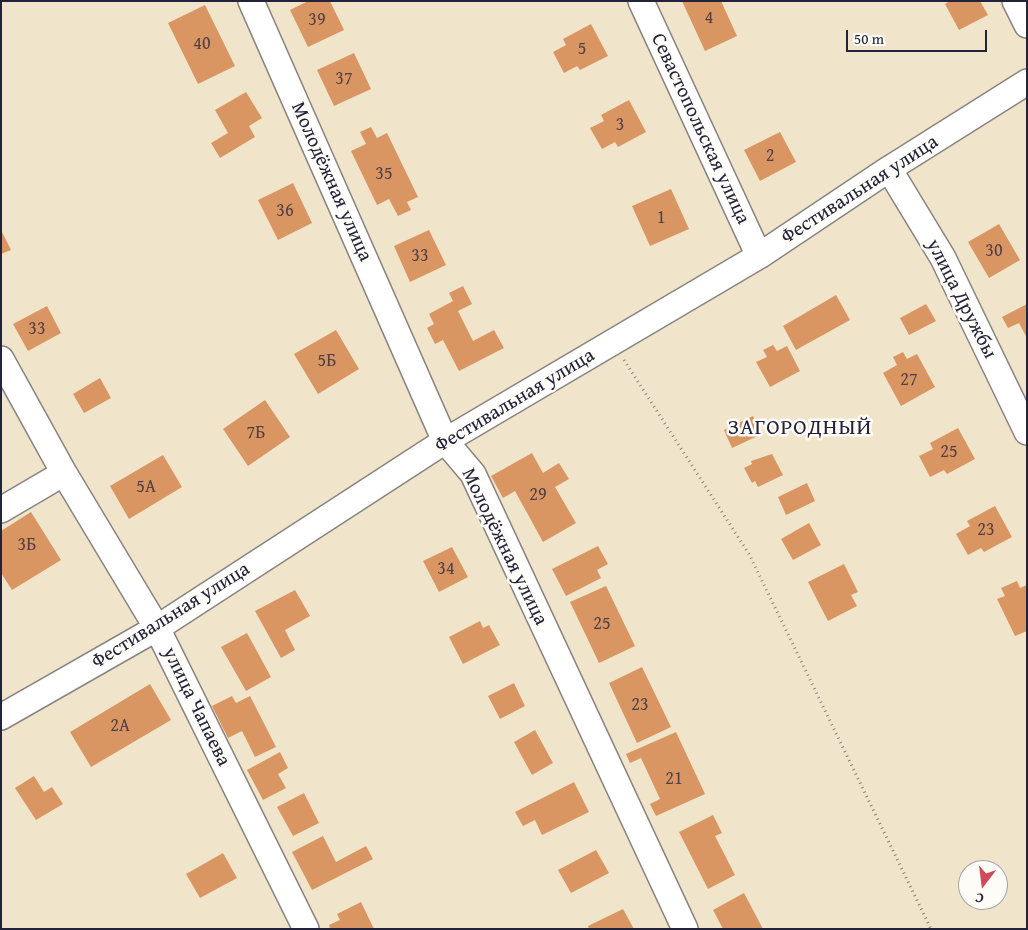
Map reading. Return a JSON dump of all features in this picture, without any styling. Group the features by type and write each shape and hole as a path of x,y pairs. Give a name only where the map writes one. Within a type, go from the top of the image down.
{"street":[{"name":"Молодёжная улица","path":"251,1 445,441 473,474 685,929"},
{"name":"Севастопольская улица","path":"641,1 759,256"},
{"path":"1016,1 1027,25"},
{"name":"Фестивальная улица","path":"1,717 157,628 445,441 759,256 889,169 1027,82"},
{"name":"улица Дружбы","path":"889,169 943,258 1027,432"},
{"name":"улица Чапаева","path":"1,360 64,473 157,628 306,929"},
{"path":"1,510 64,473"}],"path":[{"path":"613,343 749,554 932,929"}],"building":[{"path":"308,1 330,1 344,30 308,47 290,10"},
{"path":"682,1 721,1 737,36 705,51"},
{"path":"950,1 980,1 988,15 959,30 945,4"},
{"path":"205,5 235,66 198,84 168,23"},
{"path":"591,24 608,56 580,70 577,66 564,73 553,52 566,45 563,39"},
{"path":"354,53 371,89 334,106 317,70"},
{"path":"246,92 262,118 249,126 255,137 220,158 211,143 228,133 215,110"},
{"path":"629,100 646,132 618,147 615,142 602,149 590,128 604,121 601,115"},
{"path":"371,127 377,138 387,133 418,197 407,202 411,210 398,216 389,199 377,205 351,151 366,144 360,132"},
{"path":"780,132 796,162 760,181 744,150"},
{"path":"293,183 312,223 278,240 258,200"},
{"path":"671,189 689,229 650,246 632,206"},
{"path":"999,224 1020,260 989,278 968,242"},
{"path":"1,230 11,250 1,254"},
{"path":"429,230 446,265 410,282 394,246"},
{"path":"463,286 472,304 458,311 473,341 494,330 504,348 459,371 443,340 435,344 427,328 434,324 429,314 453,301 449,293"},
{"path":"836,295 850,320 796,350 783,326"},
{"path":"926,304 936,321 909,335 900,318"},
{"path":"1027,304 1027,338 1019,323 1008,328 1002,317"},
{"path":"47,306 61,333 28,351 13,324"},
{"path":"336,330 359,369 318,394 294,354"},
{"path":"773,345 777,351 787,346 800,371 770,387 756,362 767,357 763,350"},
{"path":"903,352 907,359 917,354 935,387 901,406 883,373 897,365 893,357"},
{"path":"100,378 111,398 84,413 73,394"},
{"path":"265,400 290,437 248,466 223,429"},
{"path":"753,416 762,434 732,448 724,430"},
{"path":"958,428 975,459 947,474 944,470 930,477 919,456 933,449 930,443"},
{"path":"532,453 543,473 559,463 569,479 555,487 576,523 543,542 515,491 503,498 491,476"},
{"path":"772,454 783,475 758,487 755,481 752,483 744,468 752,464 751,461"},
{"path":"163,455 182,487 129,519 110,486"},
{"path":"807,483 815,501 786,515 778,497"},
{"path":"995,506 1012,537 984,552 981,548 968,555 956,534 970,526 967,521"},
{"path":"31,512 61,560 12,590 1,573 1,531"},
{"path":"809,523 821,545 793,560 781,539"},
{"path":"598,546 608,564 597,570 601,578 566,596 552,569"},
{"path":"452,547 468,577 439,592 423,561"},
{"path":"844,564 858,592 851,595 857,606 828,621 808,582"},
{"path":"1017,581 1020,588 1027,585 1027,631 1015,636 997,599 1005,596 1001,588"},
{"path":"606,586 635,646 599,663 570,602"},
{"path":"295,590 310,616 285,630 295,650 281,658 255,611"},
{"path":"480,621 483,628 489,625 500,645 463,664 449,637"},
{"path":"247,633 271,677 246,691 221,647"},
{"path":"642,667 671,727 637,743 609,683"},
{"path":"514,683 525,706 500,719 488,696"},
{"path":"150,684 171,720 91,767 70,732"},
{"path":"232,696 236,703 250,696 276,747 255,757 242,731 228,738 212,706"},
{"path":"535,730 553,763 532,775 514,742"},
{"path":"676,732 705,794 656,816 650,804 660,799 641,758 630,763 626,754"},
{"path":"280,752 288,768 278,774 286,788 263,800 247,770"},
{"path":"34,776 44,792 52,787 63,804 36,820 15,788"},
{"path":"574,782 589,812 542,835 535,820 523,826 515,812"},
{"path":"304,793 319,823 293,836 277,807"},
{"path":"713,815 722,833 715,836 735,875 708,889 679,832"},
{"path":"323,836 336,862 366,846 373,859 312,890 292,852"},
{"path":"596,850 609,873 571,893 558,870"},
{"path":"223,853 237,878 200,898 186,874"},
{"path":"744,893 763,929 723,929 713,910"},
{"path":"361,902 374,929 330,929 329,925 340,920 337,914"},
{"path":"623,909 634,929 589,929 588,926"}],"district":[{"name":"ЗАГОРОДНЫЙ","path":"800,428"}]}
